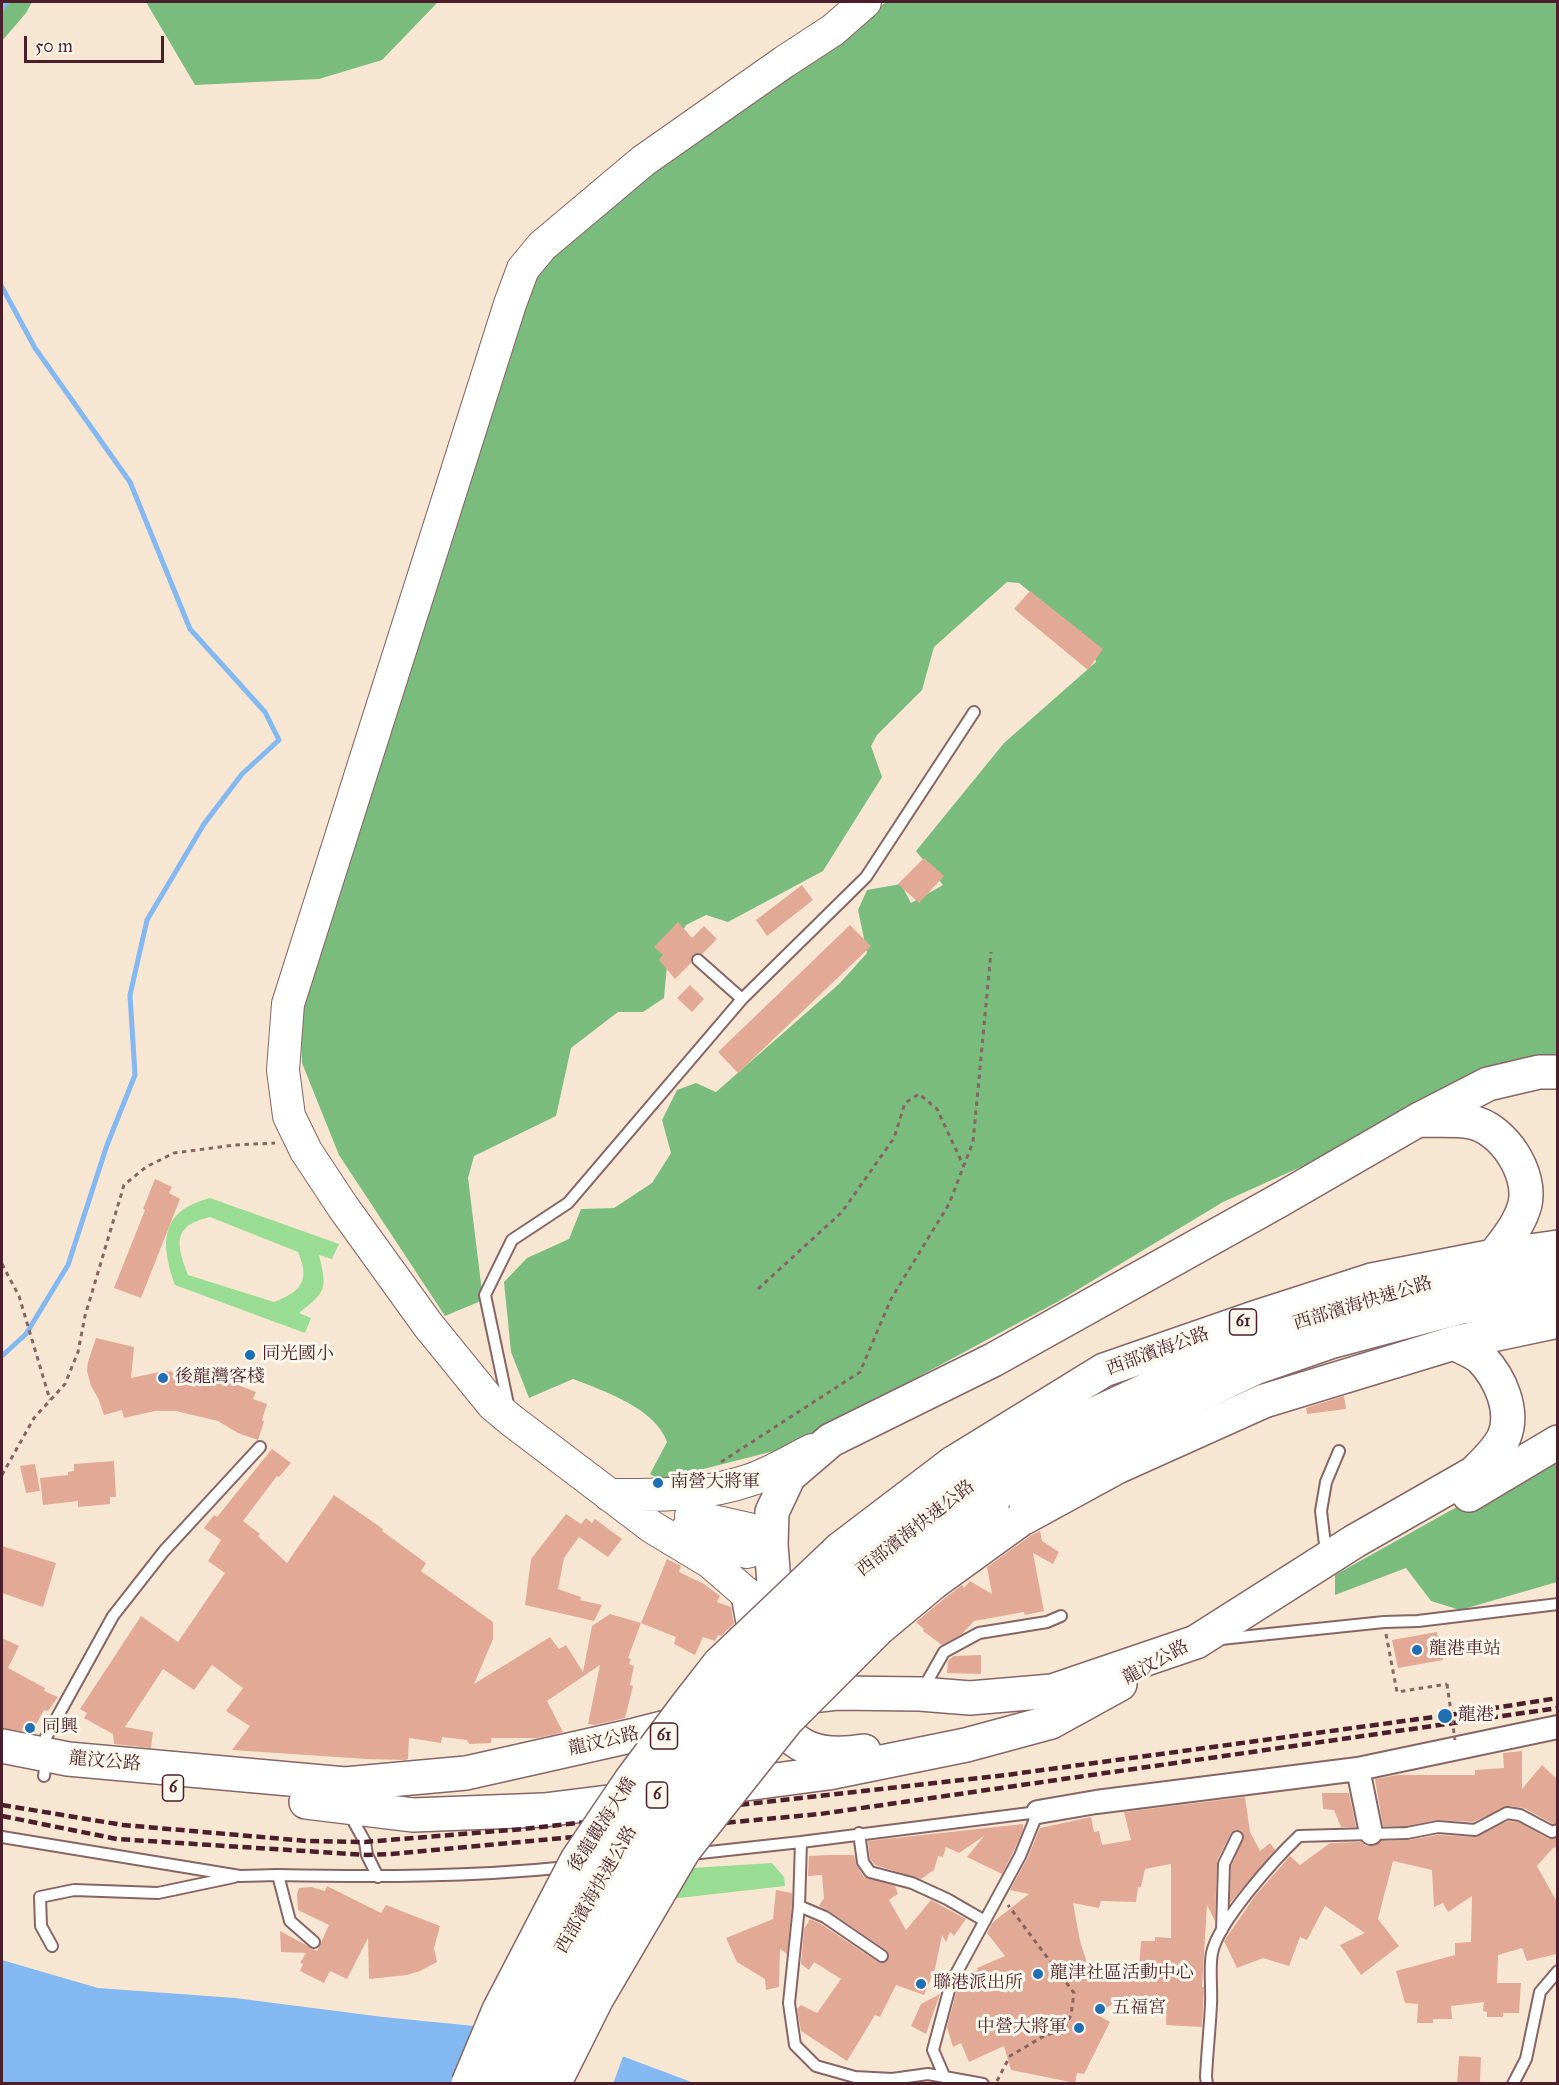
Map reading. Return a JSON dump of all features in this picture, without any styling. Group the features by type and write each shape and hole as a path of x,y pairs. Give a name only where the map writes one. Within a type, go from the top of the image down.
{"main road":[{"path":"865,2 833,30 643,161 542,246 523,269 379,712 288,1004 284,1070 290,1116 306,1151 343,1207 428,1325 493,1405 652,1527 710,1562 748,1595 768,1701 777,1723 794,1739 811,1750 842,1755 900,1745 966,1745"},
{"path":"609,1495 678,1495 718,1489 752,1480 993,1360 1418,1120 1488,1084 1539,1072 1557,1072"},
{"path":"1418,1120 1473,1122 1495,1133 1514,1152 1524,1181 1525,1203 1516,1227 1494,1256"},
{"name":"西部濱海公路","path":"983,1494 1104,1370 1372,1280 1494,1256 1557,1247"},
{"name":"西部濱海快速公路","path":"532,2084 553,2025 602,1930 686,1802 723,1752 754,1715 798,1669 983,1494 1086,1418 1244,1345 1323,1312 1449,1279 1557,1265"},
{"name":"西部濱海快速公路","path":"499,2084 526,2020 584,1906 627,1854 679,1762 740,1690 791,1636 882,1553 983,1494 1255,1368 1333,1341 1461,1307 1557,1296"},
{"name":"61","path":"554,2084 671,1854 787,1720 878,1629 933,1583 983,1494 1117,1467 1264,1401 1454,1343 1557,1321"},
{"path":"1196,1642 1327,1559 1474,1473 1488,1458 1504,1437 1508,1416 1504,1394 1494,1374 1481,1358 1454,1343"},
{"path":"768,1701 778,1641 771,1545 772,1512 789,1476 831,1440"},
{"path":"1196,1642 1274,1604 1392,1541 1557,1442"},
{"name":"後龍觀海大橋","path":"468,2084 499,2010 578,1860 632,1780 719,1664 840,1549 983,1494"},
{"path":"609,1495 670,1512 749,1529 771,1545"},
{"path":"635,1735 725,1703 747,1686 754,1665 748,1595 771,1545"},
{"path":"627,1854 662,1772 720,1682 780,1607"},
{"path":"778,1641 820,1675 920,1694"},
{"name":"龍汶公路","path":"345,1795 466,1773 635,1735 768,1701 837,1693 920,1694 970,1698 1052,1691 1196,1642"},
{"name":"龍汶公路","path":"2,1767 46,1766 68,1759 345,1795 413,1815 544,1810 828,1773 966,1745 1051,1722 1196,1642"},
{"path":"345,1795 475,1787 721,1723 768,1701"},
{"name":"龍汶公路","path":"2,1746 46,1766"},
{"path":"532,2084 580,1993 647,1896 671,1854"}],"street":[{"path":"1038,1812 1096,1802 1358,1769 1557,1727"},
{"path":"1358,1769 1371,1833"}],"lane":[{"path":"511,1420 485,1295 512,1240 568,1203 742,999 866,877 974,712"},
{"path":"698,960 742,999"},
{"path":"46,1766 44,1741 113,1617 164,1551 260,1447"},
{"path":"1327,1559 1321,1512 1326,1482 1339,1451"},
{"path":"1196,1642 1418,1621 1557,1604"},
{"path":"920,1694 944,1652 979,1633 1047,1622 1061,1616"},
{"path":"345,1795 365,1842 367,1855 378,1877"},
{"path":"599,1863 627,1854 671,1854 801,1842 1038,1812 1020,1857 951,1983 933,2050 945,2078"},
{"path":"1208,2084 1206,2077 1212,1952 1236,1908 1278,1856 1299,1836 1407,1833 1438,1827 1474,1830 1507,1813 1520,1815 1552,1832 1557,1830"},
{"path":"859,1833 863,1862 870,1872 912,1883 947,1899 985,1921"},
{"path":"1222,1930 1224,1864 1237,1837"},
{"path":"2,1838 240,1876"},
{"path":"801,1842 800,1906 789,2003 795,2045 816,2066 855,2077 892,2079 928,2074 983,2084"},
{"path":"52,1946 41,1926 40,1897 74,1890 158,1893 240,1876 378,1877 516,1872 587,1864"},
{"path":"278,1875 290,1921 314,1942"},
{"path":"800,1906 825,1917 882,1956"},
{"path":"1513,2084 1526,2059 1540,1992 1557,1971"}],"path":[{"path":"718,1463 860,1372 891,1299 949,1204 973,1143 991,952"},
{"path":"758,1289 842,1212 894,1138 905,1103 919,1094 937,1109 964,1167"},
{"path":"2,1475 34,1418 65,1384 78,1352 85,1316 124,1185 146,1167 174,1153 235,1145 280,1143 306,1151"},
{"path":"2,1264 19,1296 50,1401"},
{"path":"1384,1623 1397,1692 1447,1684 1455,1740"},
{"path":"996,2084 1010,2056 1044,2036 1064,2029 1071,2015 1074,1993 1000,1894"}],"green space":[{"path":"2,2 32,2 26,13 2,41"},
{"path":"146,2 438,2 382,60 319,79 195,85"},
{"path":"886,2 1557,2 1557,1056 1223,1202 1059,1301 786,1448 660,1480 650,1474 667,1442 661,1430 640,1410 613,1395 573,1379 529,1398 511,1352 504,1282 527,1258 569,1239 581,1209 614,1208 652,1183 671,1153 662,1120 677,1090 696,1083 716,1092 839,984 867,953 858,910 867,890 901,884 911,903 943,885 916,851 1004,743 1096,662 1091,641 1019,583 1007,582 934,647 922,690 877,735 871,746 882,777 823,871 728,922 706,915 686,925 668,955 664,998 643,1012 618,1012 571,1048 556,1116 474,1156 468,1178 483,1300 445,1316 339,1155 302,1063 300,1003 518,298 546,258 583,226"},
{"path":"210,1198 339,1244 332,1259 319,1255 324,1282 320,1294 299,1313 311,1318 305,1333 175,1285 167,1255 168,1230 181,1211","holes":["210,1217 298,1252 303,1270 301,1283 297,1289 274,1302 188,1275 181,1254 180,1237 189,1225"]},
{"path":"1557,1451 1557,1582 1460,1610 1431,1601 1406,1568 1335,1595 1335,1575"},
{"path":"772,1863 784,1877 785,1886 670,1899 692,1868"}],"water":[{"path":"2,1960 98,1988 235,1998 383,2017 566,2035 694,2083 2,2083"}],"pier":[{"path":"567,2032 624,2054 613,2084 499,2083"}],"building":[{"path":"1030,591 1103,649 1088,670 1014,609"},
{"path":"924,858 944,876 919,903 898,884"},
{"path":"802,885 813,900 767,936 756,920"},
{"path":"678,922 692,938 704,926 717,939 702,954 693,955 691,963 675,979 659,960 663,955 654,947"},
{"path":"850,925 871,946 738,1073 718,1052"},
{"path":"690,985 704,999 692,1012 677,998"},
{"path":"155,1179 172,1187 169,1193 180,1199 141,1298 114,1288"},
{"path":"96,1338 134,1347 131,1378 164,1371 210,1374 256,1392 253,1399 267,1404 258,1440 238,1433 218,1421 176,1411 155,1411 124,1418 122,1410 104,1415 87,1371"},
{"path":"1344,1396 1346,1409 1307,1414 1306,1408"},
{"path":"272,1449 291,1463 279,1477 277,1476 243,1521 260,1534 258,1536 287,1563 334,1495 383,1529 382,1531 426,1563 421,1571 493,1622 493,1639 474,1684 550,1637 559,1649 566,1645 583,1672 592,1626 610,1614 641,1623 628,1658 631,1659 629,1664 634,1666 630,1685 633,1686 625,1718 595,1725 588,1724 600,1665 547,1701 563,1732 556,1734 537,1738 491,1738 491,1743 469,1744 467,1740 442,1737 441,1743 409,1738 408,1759 405,1760 232,1750 250,1726 226,1711 243,1688 212,1665 194,1690 163,1669 125,1727 153,1732 151,1748 114,1744 113,1734 84,1718 87,1713 80,1709 141,1616 178,1642 225,1573 208,1561 221,1540 204,1528 214,1515 217,1517"},
{"path":"114,1461 116,1497 110,1497 110,1504 78,1507 78,1501 43,1505 40,1478 68,1475 68,1472 74,1471 74,1464"},
{"path":"35,1464 40,1491 26,1493 20,1466"},
{"path":"566,1514 581,1524 586,1518 592,1523 595,1519 622,1539 608,1557 579,1537 564,1558 558,1589 581,1597 580,1600 602,1605 594,1621 525,1605 531,1559"},
{"path":"1040,1531 1042,1541 1059,1552 1053,1564 1033,1553 1044,1611 1025,1615 1024,1612 974,1621 962,1634 942,1645 923,1631 924,1629 916,1622 962,1585 964,1588 970,1581 992,1594 987,1567"},
{"path":"2,1546 56,1563 43,1607 2,1593"},
{"path":"667,1559 681,1566 679,1572 704,1584 720,1596 717,1602 731,1607 734,1624 721,1636 718,1635 715,1641 703,1637 695,1655 674,1644 676,1637 641,1623"},
{"name":"龍港車站","path":"1437,1632 1443,1660 1398,1668 1392,1640"},
{"path":"2,1638 19,1646 8,1668 45,1688 44,1691 58,1697 48,1711 44,1710 33,1730 23,1727 22,1731 2,1728"},
{"path":"981,1655 981,1674 947,1673 948,1661 953,1656"},
{"path":"1522,1751 1522,1789 1542,1765 1557,1779 1557,1823 1553,1824 1524,1808 1508,1806 1473,1822 1438,1820 1406,1826 1383,1826 1375,1779 1397,1775 1475,1775 1475,1770 1504,1768 1503,1753"},
{"path":"1322,1793 1349,1793 1356,1827 1341,1827 1334,1810 1323,1809"},
{"path":"1245,1797 1250,1832 1260,1851 1270,1843 1275,1850 1230,1903 1231,1866 1244,1837 1241,1831 1236,1830 1231,1833 1217,1861 1215,1921 1207,1905 1202,2027 1166,2025 1167,1997 1132,1996 1094,2013 1110,2022 1084,2074 1077,2073 1075,2083 1011,2070 1004,2046 969,2062 961,2043 953,2047 947,2027 958,1986 967,1979 965,1976 978,1970 977,1968 1005,1956 987,1933 993,1922 1029,1894 1010,1890 1027,1859 1040,1828 1091,1817 1094,1832 1099,1831 1102,1845 1131,1840 1124,1812","holes":["1171,1864 1171,1938 1155,1937 1155,1941 1141,1941 1139,1969 1099,1969 1097,1965 1089,1969 1080,1941 1073,1903 1099,1908 1101,1901 1136,1902 1138,1887 1141,1887 1145,1869"]},
{"path":"1508,1821 1518,1822 1549,1839 1557,1838 1557,1847 1553,1848 1537,1866 1557,1902 1557,1954 1527,1961 1522,1948 1498,1955 1497,1983 1521,1983 1519,2013 1503,2013 1503,2017 1487,2017 1487,2012 1483,2011 1484,2002 1451,2006 1452,2019 1433,2019 1433,2023 1417,2023 1418,2004 1405,2003 1396,1971 1455,1955 1455,1943 1471,1942 1472,1896 1448,1912 1443,1903 1434,1907 1432,1870 1393,1861 1378,1919 1399,1946 1361,1975 1340,1945 1365,1933 1325,1906 1307,1940 1300,1937 1289,1966 1263,1958 1237,1968 1224,1941 1255,1896 1290,1856 1300,1865 1330,1843 1361,1842 1366,1846 1373,1846 1381,1841 1408,1840 1438,1835 1475,1837"},
{"path":"1023,1824 1023,1830 1002,1874 967,1857 984,1836 959,1853 946,1847 943,1857 938,1856 934,1870 921,1879 875,1865 870,1859 868,1841"},
{"path":"854,1855 857,1866 864,1877 895,1886 898,1894 889,1900 906,1930 931,1900 966,1919 954,1936 950,1932 946,1942 942,1935 935,1969 924,1995 896,1985 880,2017 875,2015 847,2061 801,2031 797,2009 801,2005 817,2013 841,1979 814,1962 809,1970 801,1964 804,1929 810,1919 878,1962 886,1962 889,1956 886,1950 819,1906 824,1898 822,1875 808,1876 809,1856"},
{"path":"327,1886 381,1913 386,1905 440,1926 434,1948 437,1962 407,1975 369,1979 368,1938 347,1979 330,1971 324,1983 300,1971 303,1964 300,1963 306,1953 281,1952 280,1931 317,1951 329,1925 298,1910 297,1894 299,1888 311,1887 325,1891"},
{"path":"776,1890 792,1893 792,1905 787,1954 780,1949 779,1987 766,1990 765,1979 737,1962 726,1938 773,1919"},
{"path":"940,1994 926,2034 911,2026 921,2004"},
{"path":"1459,2056 1481,2057 1480,2084 1457,2084"}],"waterway":[{"path":"2,9 7,2"},
{"path":"2,287 35,348 130,482 190,629 265,712 279,740 242,774 204,824 147,920 130,995 135,1075 107,1145 68,1265 26,1334 2,1356"}],"railway":[{"path":"2,1805 123,1825 307,1841 365,1842 523,1829 1006,1775 1558,1698"},
{"path":"2,1816 117,1839 367,1855 391,1854 820,1814 1558,1708"}],"place":[{"name":"同光國小","path":"250,1355"},
{"name":"後龍灣客棧","path":"163,1378"},
{"name":"南營大將軍","path":"658,1483"},
{"name":"龍港車站","path":"1417,1650"},
{"name":"龍港","path":"1445,1716"},
{"name":"同興","path":"30,1728"},
{"name":"龍津社區活動中心","path":"1038,1974"},
{"name":"聯港派出所","path":"921,1984"},
{"name":"五福宮","path":"1100,2009"},
{"name":"中營大將軍","path":"1079,2028"}]}
